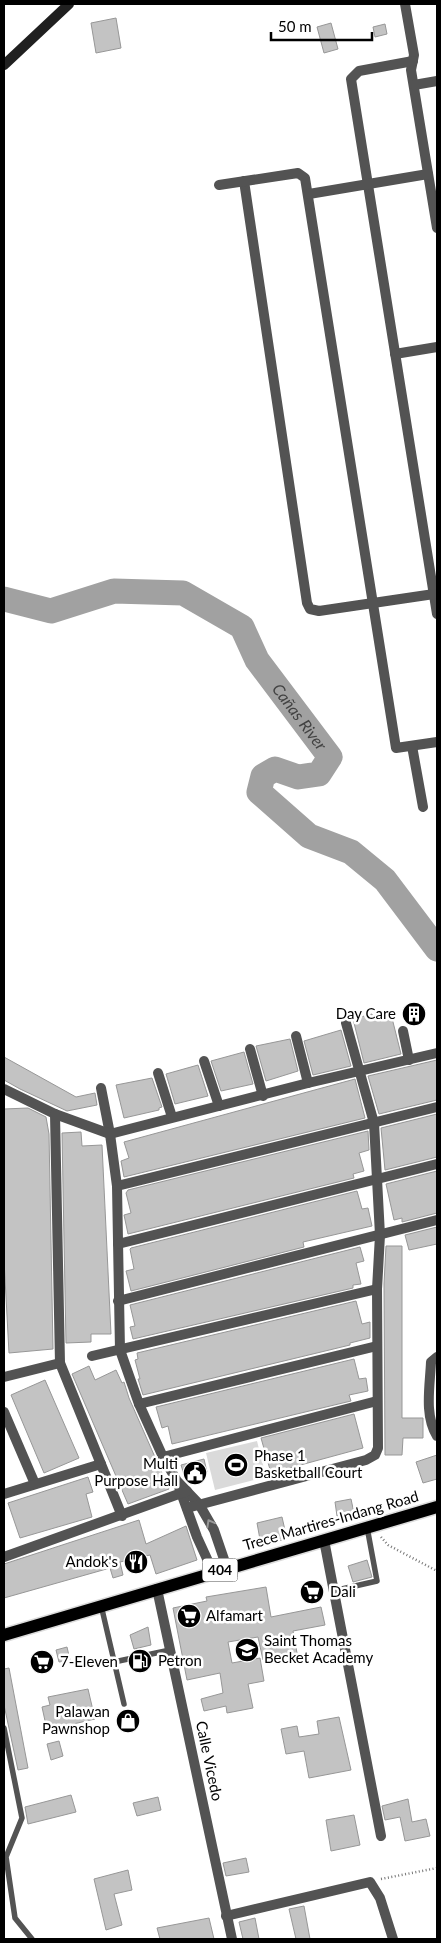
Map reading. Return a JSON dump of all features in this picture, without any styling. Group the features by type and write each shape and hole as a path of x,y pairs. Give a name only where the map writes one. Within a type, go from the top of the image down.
{"main road":[{"path":"4,65 69,4"},
{"name":"Trece Martires-Indang Road","path":"4,1635 437,1507"}],"street":[{"path":"405,4 413,61 414,85 428,174 435,197 437,228"},
{"path":"413,61 359,71 351,78 437,614"},
{"path":"414,85 437,81"},
{"path":"219,185 298,173 305,178 396,748 437,742"},
{"path":"309,194 428,174"},
{"path":"244,182 307,603 314,612 434,594"},
{"path":"395,354 437,347"},
{"path":"412,746 423,807"},
{"path":"187,1508 366,1460 375,1455 378,1448 377,1289 380,1235 374,1123 346,1023"},
{"path":"403,1032 409,1060"},
{"path":"296,1036 308,1083"},
{"path":"250,1048 263,1096"},
{"path":"4,1089 55,1114 110,1134 308,1083 437,1053"},
{"path":"204,1061 219,1106"},
{"path":"158,1073 172,1117"},
{"path":"101,1088 117,1186 120,1350 139,1404 163,1457 185,1492 199,1504 214,1530 227,1568"},
{"path":"117,1186 437,1107"},
{"path":"55,1114 60,1363 122,1516"},
{"path":"118,1244 437,1164"},
{"path":"118,1301 437,1220"},
{"path":"92,1356 377,1289"},
{"path":"139,1404 377,1346"},
{"path":"437,1357 431,1362 429,1397 431,1424 437,1436"},
{"path":"4,1370 4,1377 60,1363"},
{"path":"163,1457 377,1401"},
{"path":"4,1412 35,1484"},
{"path":"4,1494 101,1464"},
{"path":"4,1557 185,1492"},
{"path":"185,1492 187,1508 213,1572"},
{"path":"324,1540 381,1836"},
{"name":"Calle Vicedo","path":"157,1589 232,1939"},
{"path":"226,1916 370,1882 380,1898 392,1939"}],"lane":[{"path":"333,1591 377,1581 369,1527"},
{"path":"101,1606 124,1704"},
{"path":"114,1662 170,1650"},
{"path":"4,1728 22,1818 6,1857 15,1918 32,1939"}],"path":[{"path":"369,1527 388,1545 437,1571"},
{"path":"370,1882 437,1868"}],"shaded area":[{"name":"Phase 1 Basketball Court","path":"257,1441 266,1477 215,1490 206,1453"}],"building":[{"path":"116,18 121,48 96,53 91,23"},
{"path":"331,23 338,49 324,53 317,27"},
{"path":"385,24 387,34 375,37 373,27"},
{"name":"Day Care","path":"418,1005 422,1019 410,1022 406,1008"},
{"path":"372,1014 374,1020 392,1018 401,1054 364,1063 353,1019"},
{"path":"341,1030 351,1066 313,1075 304,1041"},
{"path":"290,1039 298,1071 266,1081 256,1046"},
{"path":"244,1052 253,1084 221,1091 211,1061"},
{"path":"4,1057 76,1097 95,1093 97,1105 67,1111 20,1089 4,1080"},
{"path":"437,1060 437,1100 379,1114 368,1076"},
{"path":"198,1065 208,1096 175,1104 166,1074"},
{"path":"152,1078 162,1107 159,1110 124,1118 116,1085"},
{"path":"355,1079 365,1118 124,1177 121,1161 129,1158 124,1142"},
{"path":"28,1108 46,1117 49,1134 53,1349 9,1353 4,1260 4,1109"},
{"path":"437,1114 437,1157 385,1170 381,1128"},
{"path":"368,1131 369,1150 359,1153 364,1171 353,1174 354,1178 128,1234 124,1215 131,1213 126,1193 128,1190"},
{"path":"81,1132 82,1146 102,1145 111,1334 91,1334 91,1342 66,1343 62,1133"},
{"path":"437,1171 437,1213 402,1222 402,1218 394,1220 386,1184"},
{"path":"357,1191 362,1209 368,1208 372,1226 303,1242 304,1247 131,1291 126,1271 134,1269 131,1248"},
{"path":"437,1227 437,1244 409,1250 405,1235"},
{"path":"386,1246 402,1246 402,1418 423,1418 423,1438 403,1438 402,1455 385,1455 384,1284"},
{"path":"360,1247 364,1261 356,1263 361,1284 353,1285 353,1288 133,1339 130,1327 135,1326 130,1305"},
{"path":"356,1301 362,1324 370,1322 370,1338 350,1343 350,1345 143,1395 135,1360 138,1359 137,1353"},
{"path":"354,1359 359,1379 366,1378 368,1391 349,1395 351,1401 172,1444 168,1426 162,1428 156,1407"},
{"path":"89,1366 95,1380 116,1370 122,1383 124,1382 129,1398 169,1489 128,1504 72,1374"},
{"path":"45,1380 79,1458 44,1473 11,1395"},
{"path":"354,1414 363,1448 271,1473 261,1438"},
{"path":"437,1455 437,1479 423,1483 416,1462"},
{"name":"Multi Purpose Hall","path":"204,1459 207,1472 186,1481 181,1465"},
{"path":"88,1477 93,1492 86,1494 92,1517 20,1538 8,1503"},
{"path":"351,1499 354,1513 337,1516 335,1502"},
{"path":"282,1517 287,1539 261,1545 257,1523"},
{"path":"139,1520 146,1544 186,1526 197,1560 156,1574 150,1555 120,1562 123,1575 113,1578 110,1568 4,1598 4,1564"},
{"path":"367,1560 372,1577 353,1582 348,1566"},
{"path":"266,1587 271,1617 321,1607 325,1625 293,1631 297,1653 263,1660 258,1637 228,1642 232,1663 260,1658 264,1681 248,1684 253,1708 227,1713 226,1706 204,1711 201,1699 223,1693 220,1673 187,1680 173,1608 207,1601 206,1597"},
{"path":"148,1627 151,1645 134,1649 130,1635"},
{"path":"67,1647 70,1660 59,1662 56,1650"},
{"path":"9,1668 28,1768 18,1770 4,1705 4,1669"},
{"path":"88,1689 95,1719 47,1730 42,1707 50,1705 48,1697"},
{"path":"339,1717 351,1770 309,1778 304,1751 286,1754 281,1729 297,1726 299,1737 319,1734 317,1721"},
{"path":"59,1741 63,1756 51,1760 47,1744"},
{"path":"71,1795 76,1812 28,1824 25,1807"},
{"path":"158,1797 161,1810 137,1816 133,1803"},
{"path":"408,1799 412,1822 426,1819 430,1836 405,1841 400,1817 385,1820 382,1806"},
{"path":"354,1815 360,1845 331,1851 326,1820"},
{"path":"246,1858 249,1872 226,1876 223,1863"},
{"path":"128,1870 132,1890 114,1894 122,1925 106,1930 94,1879"},
{"path":"304,1906 310,1939 296,1939 289,1909"},
{"path":"209,1918 214,1939 160,1939 157,1928"},
{"path":"255,1918 259,1939 243,1939 239,1922"}],"waterway":[{"name":"Cañas River","path":"4,599 51,611 114,591 183,593 242,627 257,660 330,757 319,774 298,777 275,769 263,776 259,792 309,836 351,852 385,880 437,949"}],"place":[{"name":"Day Care","path":"414,1014"},
{"name":"Phase 1 Basketball Court","path":"236,1465"},
{"name":"Multi Purpose Hall","path":"195,1473"},
{"name":"Andok's","path":"136,1562"},
{"name":"Dali","path":"312,1592"},
{"name":"Alfamart","path":"189,1616"},
{"name":"Saint Thomas Becket Academy","path":"247,1650"},
{"name":"Petron","path":"140,1661"},
{"name":"7-Eleven","path":"42,1662"},
{"name":"Palawan Pawnshop","path":"128,1721"}]}
